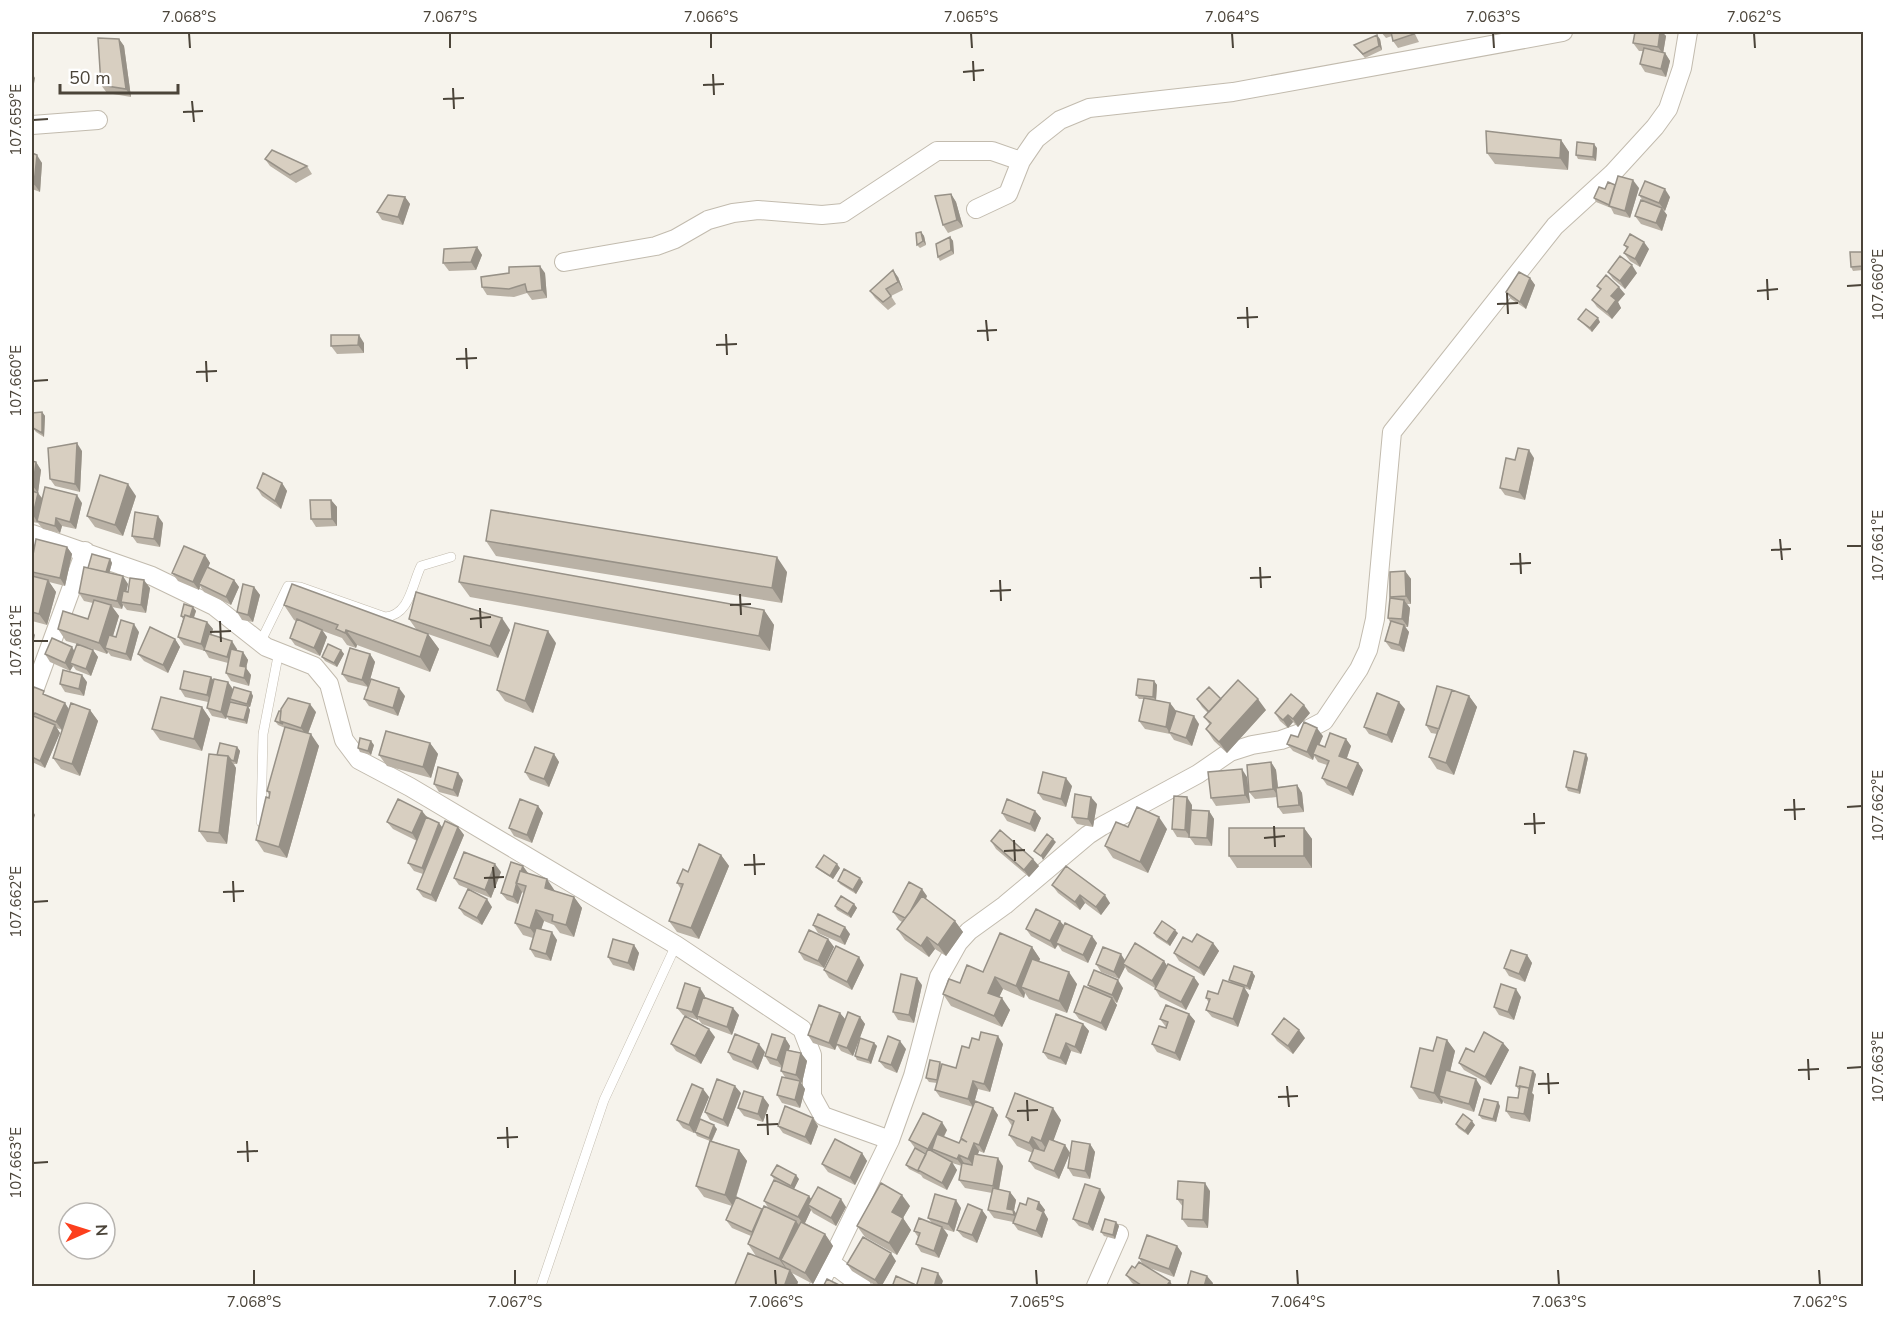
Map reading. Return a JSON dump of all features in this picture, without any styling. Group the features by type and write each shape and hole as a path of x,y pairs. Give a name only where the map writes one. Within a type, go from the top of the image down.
{"street":[{"path":"976,209 1008,194 1021,161 1036,139 1060,120 1089,108 1233,92 1563,32"},
{"path":"819,1287 890,1140 913,1076 939,977 958,943 969,931 1039,878 1094,831 1198,774 1230,752 1281,740 1324,720 1351,684 1368,650 1375,619 1392,432 1555,226 1612,174 1655,127 1668,109 1682,68 1688,32"},
{"path":"32,125 98,120"},
{"path":"564,262 656,246 675,239 708,220 732,213 758,210 822,215 843,213 938,151 992,151 1021,161"},
{"path":"32,534 152,576 214,606 260,643 306,660 323,675 334,696 344,740 359,760 410,787 676,945 802,1029 812,1055 812,1096 823,1116 890,1140"},
{"path":"32,696 85,551"},
{"path":"1096,1287 1119,1234"},
{"path":"830,1262 862,1287"}],"lane":[{"path":"260,643 288,586 300,587 385,617 392,616 405,606 421,566 451,557"},
{"path":"261,822 263,734 279,651"},
{"path":"541,1287 604,1100 676,945"}],"building":[{"path":"1391,32 1412,32 1414,34 1393,41"},
{"path":"1635,32 1660,32 1658,47 1633,43"},
{"path":"1377,35 1379,46 1363,54 1354,45"},
{"path":"98,38 119,39 126,89 101,85"},
{"path":"1644,48 1665,53 1661,69 1640,64"},
{"path":"1486,131 1561,140 1560,158 1487,153"},
{"path":"1577,142 1594,144 1593,157 1576,155"},
{"path":"272,150 307,166 290,175 265,159"},
{"path":"32,153 37,155 34,184 32,183"},
{"path":"1618,176 1633,180 1625,211 1609,206"},
{"path":"1645,181 1665,189 1659,203 1639,195"},
{"path":"1608,182 1615,185 1609,205 1594,198 1599,187 1605,189"},
{"path":"951,194 957,220 943,225 935,196"},
{"path":"388,195 405,197 398,217 377,212"},
{"path":"1641,200 1662,208 1656,223 1635,216"},
{"path":"921,232 923,241 917,245 916,233"},
{"path":"1630,234 1644,242 1635,259 1624,253 1628,247 1624,245"},
{"path":"950,237 951,250 938,257 936,244"},
{"path":"477,247 471,262 443,263 444,249"},
{"path":"1850,252 1863,252 1863,266 1851,267"},
{"path":"1620,256 1632,265 1620,281 1608,272"},
{"path":"540,266 542,290 527,292 525,284 509,289 482,287 481,277 509,273 509,267"},
{"path":"893,270 898,282 886,289 891,296 883,302 870,291"},
{"path":"1519,272 1530,278 1520,302 1506,292"},
{"path":"1606,275 1619,287 1611,296 1616,300 1607,312 1592,300 1601,289 1597,286"},
{"path":"1586,309 1598,318 1590,328 1578,319"},
{"path":"331,335 359,335 358,345 331,346"},
{"path":"42,412 42,433 33,428 32,413"},
{"path":"77,443 75,484 50,479 48,448"},
{"path":"1518,448 1529,450 1519,492 1500,488 1506,458 1515,460"},
{"path":"32,461 36,462 33,486 32,485"},
{"path":"263,473 282,483 275,501 257,488"},
{"path":"100,475 128,484 115,525 87,516"},
{"path":"45,487 77,495 70,522 56,518 55,526 37,521"},
{"path":"32,491 38,493 33,515 32,515"},
{"path":"310,500 331,500 332,519 311,519"},
{"path":"491,510 777,557 772,588 486,541"},
{"path":"135,512 158,516 154,539 132,536"},
{"path":"36,539 67,547 60,578 32,572"},
{"path":"184,546 205,555 193,582 172,573"},
{"path":"92,554 110,559 106,572 88,568"},
{"path":"464,556 764,610 759,636 459,582"},
{"path":"84,567 123,576 117,601 79,593"},
{"path":"207,567 234,580 226,597 199,584"},
{"path":"1405,571 1406,596 1390,597 1390,572"},
{"path":"32,576 48,580 39,614 32,612"},
{"path":"130,578 144,580 141,605 121,602 123,591 128,592"},
{"path":"243,584 254,587 248,615 237,612"},
{"path":"292,584 428,634 420,657 346,630 345,633 336,629 338,625 284,605"},
{"path":"416,592 502,618 490,646 409,619"},
{"path":"1390,598 1404,600 1402,619 1388,618"},
{"path":"94,600 111,605 99,643 58,629 63,611 88,619"},
{"path":"184,604 193,607 190,617 181,616"},
{"path":"185,615 207,622 201,644 178,637"},
{"path":"297,619 322,630 314,648 290,638"},
{"path":"121,620 134,624 126,654 105,648 109,635 116,637"},
{"path":"1391,621 1404,625 1399,645 1385,641"},
{"path":"515,623 548,631 525,701 497,690"},
{"path":"150,627 175,639 163,665 138,654"},
{"path":"209,634 232,641 227,657 204,650"},
{"path":"52,638 72,647 65,663 45,654"},
{"path":"77,644 93,650 86,669 70,663"},
{"path":"328,644 341,650 334,663 322,657"},
{"path":"350,648 370,654 362,680 342,674"},
{"path":"231,649 243,652 240,666 246,667 244,678 226,673"},
{"path":"63,670 82,675 79,689 60,684"},
{"path":"184,671 211,677 207,695 180,689"},
{"path":"214,679 228,682 221,712 207,708"},
{"path":"371,679 399,688 393,708 364,699"},
{"path":"1138,679 1154,681 1153,697 1136,695"},
{"path":"1238,680 1258,699 1219,742 1206,729 1211,723 1204,717"},
{"path":"1437,686 1452,690 1439,729 1426,725"},
{"path":"34,687 44,691 43,694 65,703 56,722 35,713 33,716 55,725 40,761 32,757 32,692"},
{"path":"234,687 251,692 247,704 230,699"},
{"path":"1209,687 1221,699 1209,712 1197,699"},
{"path":"1452,690 1469,696 1446,763 1429,757"},
{"path":"1377,693 1399,702 1387,735 1364,727"},
{"path":"1291,694 1304,705 1293,719 1288,715 1283,720 1275,713"},
{"path":"161,697 202,707 194,739 152,729"},
{"path":"288,698 310,704 301,728 280,721 281,709"},
{"path":"1144,698 1170,703 1166,727 1139,721"},
{"path":"230,702 248,706 244,720 226,716"},
{"path":"71,703 90,710 72,764 53,758"},
{"path":"281,711 280,721 283,724 275,721"},
{"path":"1176,711 1194,716 1186,738 1169,732"},
{"path":"1304,722 1317,728 1307,752 1287,744 1291,735 1298,737"},
{"path":"285,727 311,734 279,847 256,840 266,797 269,798 270,792 267,791"},
{"path":"386,731 430,743 423,767 379,755"},
{"path":"1330,733 1346,739 1339,756 1358,763 1347,788 1322,778 1329,761 1313,754 1317,744 1325,747"},
{"path":"360,738 371,741 368,751 358,748"},
{"path":"220,743 237,747 234,761 228,756 217,755"},
{"path":"535,747 554,754 544,779 525,772"},
{"path":"1574,751 1586,754 1578,790 1566,787"},
{"path":"209,754 228,756 219,833 199,831"},
{"path":"1271,762 1273,789 1249,792 1247,765"},
{"path":"438,767 458,773 453,790 434,784"},
{"path":"1242,769 1245,795 1211,798 1208,772"},
{"path":"1043,772 1066,778 1061,799 1038,793"},
{"path":"1297,785 1299,805 1278,807 1276,788"},
{"path":"1075,794 1091,797 1088,819 1072,817"},
{"path":"1174,796 1187,797 1185,830 1172,829"},
{"path":"398,799 422,811 412,833 387,822"},
{"path":"520,799 538,806 527,835 509,828"},
{"path":"1007,799 1035,811 1030,824 1002,813"},
{"path":"1137,807 1159,817 1140,862 1105,846 1116,822 1128,827"},
{"path":"1191,810 1209,811 1207,838 1189,837"},
{"path":"426,817 439,823 422,868 408,863"},
{"path":"445,821 458,827 431,895 417,889"},
{"path":"1229,828 1304,828 1304,856 1229,856"},
{"path":"1000,830 1033,859 1024,870 991,841"},
{"path":"1047,834 1053,839 1041,856 1034,851"},
{"path":"699,844 721,855 691,928 669,921 683,884 677,883 683,869 688,872"},
{"path":"464,852 495,864 485,890 454,878"},
{"path":"824,855 837,864 830,876 816,867"},
{"path":"511,862 523,866 513,897 501,893"},
{"path":"1066,866 1105,895 1096,907 1080,895 1075,902 1052,885"},
{"path":"844,869 860,878 853,890 838,881"},
{"path":"520,871 547,879 545,888 574,897 566,925 552,921 553,915 536,910 530,928 515,923 526,886 516,883"},
{"path":"909,882 922,889 905,918 893,912"},
{"path":"468,889 487,899 477,918 459,908"},
{"path":"841,896 854,904 848,914 835,906"},
{"path":"922,896 955,921 938,945 927,937 921,946 897,929"},
{"path":"1036,909 1060,921 1050,941 1026,929"},
{"path":"818,914 845,927 840,937 813,925"},
{"path":"1162,921 1175,930 1167,942 1154,933"},
{"path":"1065,923 1092,936 1083,955 1056,943"},
{"path":"536,928 552,932 546,954 530,949"},
{"path":"809,930 828,939 818,961 799,952"},
{"path":"1000,933 1032,947 1016,986 995,977 988,993 1002,998 994,1016 943,994 949,979 960,983 967,965 983,972"},
{"path":"1197,934 1213,943 1199,968 1174,953 1183,937 1192,942"},
{"path":"613,939 634,945 628,963 608,957"},
{"path":"1135,943 1164,961 1152,981 1123,964"},
{"path":"836,946 859,957 847,982 824,970"},
{"path":"1103,947 1121,954 1114,972 1096,964"},
{"path":"1511,950 1527,955 1519,974 1504,968"},
{"path":"1032,959 1069,972 1059,1001 1021,987"},
{"path":"1168,964 1194,977 1181,1002 1155,989"},
{"path":"1234,966 1252,972 1247,986 1229,980"},
{"path":"1094,970 1118,980 1112,995 1088,985"},
{"path":"901,974 917,978 909,1015 893,1012"},
{"path":"1223,980 1244,987 1233,1019 1206,1010 1210,999 1206,998 1208,991 1218,994"},
{"path":"685,983 700,988 692,1012 677,1008"},
{"path":"1501,984 1516,989 1508,1012 1494,1007"},
{"path":"1084,986 1112,998 1101,1023 1074,1012"},
{"path":"703,997 733,1008 727,1027 697,1016"},
{"path":"819,1005 840,1013 829,1043 808,1035"},
{"path":"1166,1005 1189,1014 1175,1053 1152,1044 1159,1026 1166,1028 1168,1022 1160,1019"},
{"path":"848,1012 860,1017 847,1048 836,1044"},
{"path":"1056,1014 1083,1024 1075,1047 1066,1043 1060,1058 1043,1052"},
{"path":"685,1016 709,1029 695,1056 671,1044"},
{"path":"1284,1018 1299,1030 1288,1046 1272,1034"},
{"path":"981,1032 998,1036 984,1084 973,1081 968,1099 935,1090 942,1064 956,1068 962,1046 969,1048 972,1038 979,1040"},
{"path":"1484,1032 1503,1043 1485,1077 1459,1063 1466,1048 1474,1052"},
{"path":"735,1034 759,1044 752,1062 728,1052"},
{"path":"772,1034 785,1038 777,1060 765,1056"},
{"path":"888,1036 900,1041 891,1065 879,1061"},
{"path":"1437,1037 1447,1040 1434,1093 1411,1087 1420,1048 1433,1051"},
{"path":"860,1038 874,1043 868,1060 855,1056"},
{"path":"786,1050 801,1053 796,1075 781,1071"},
{"path":"930,1060 940,1062 937,1080 926,1078"},
{"path":"1520,1067 1533,1071 1529,1089 1516,1086"},
{"path":"1446,1070 1476,1079 1469,1104 1439,1096"},
{"path":"782,1077 800,1081 795,1100 777,1095"},
{"path":"717,1079 735,1086 723,1120 705,1112"},
{"path":"692,1084 703,1089 689,1125 677,1120"},
{"path":"1520,1086 1529,1088 1524,1114 1506,1111 1508,1097 1518,1098"},
{"path":"744,1091 763,1097 758,1114 738,1108"},
{"path":"1015,1093 1053,1108 1041,1141 1032,1137 1029,1143 1009,1135 1014,1121 1006,1117"},
{"path":"1484,1099 1498,1102 1493,1119 1479,1115"},
{"path":"975,1101 993,1108 979,1145 974,1143 968,1159 959,1155 957,1159 932,1149 937,1134 959,1143 961,1139 967,1142 961,1138"},
{"path":"785,1106 813,1118 805,1137 778,1126"},
{"path":"923,1113 942,1122 928,1149 909,1140"},
{"path":"1463,1114 1472,1121 1465,1131 1456,1124"},
{"path":"700,1119 714,1125 709,1138 695,1132"},
{"path":"835,1139 862,1153 850,1178 822,1164"},
{"path":"1049,1139 1065,1145 1054,1171 1029,1161 1034,1148 1044,1151"},
{"path":"710,1141 739,1150 725,1195 696,1186"},
{"path":"1072,1141 1090,1144 1085,1171 1068,1168"},
{"path":"915,1148 926,1154 918,1171 906,1165"},
{"path":"928,1149 952,1162 942,1183 918,1170"},
{"path":"974,1154 998,1158 993,1186 959,1180 962,1163 972,1165"},
{"path":"777,1165 796,1175 791,1186 771,1175"},
{"path":"774,1180 809,1196 798,1217 764,1201"},
{"path":"1178,1181 1205,1183 1203,1220 1182,1219 1183,1200 1177,1199"},
{"path":"881,1183 902,1195 892,1212 903,1218 889,1243 857,1226"},
{"path":"1085,1184 1100,1189 1088,1224 1073,1219"},
{"path":"818,1187 841,1199 831,1218 808,1205"},
{"path":"993,1188 1010,1192 1007,1209 1013,1210 1014,1215 988,1210"},
{"path":"935,1194 956,1200 948,1224 928,1218"},
{"path":"736,1197 762,1209 752,1232 726,1220"},
{"path":"1028,1198 1039,1202 1037,1209 1043,1212 1036,1231 1013,1223 1020,1203 1026,1205"},
{"path":"968,1204 982,1210 972,1235 957,1230"},
{"path":"764,1206 796,1221 779,1259 748,1244"},
{"path":"919,1218 942,1227 934,1251 916,1244 920,1233 914,1231"},
{"path":"1105,1219 1116,1222 1113,1235 1101,1232"},
{"path":"801,1222 825,1234 805,1273 781,1260"},
{"path":"1147,1235 1177,1246 1169,1269 1139,1258"},
{"path":"863,1237 891,1253 875,1280 847,1264"},
{"path":"748,1253 790,1270 784,1287 734,1287"},
{"path":"1139,1262 1170,1281 1166,1287 1144,1287 1126,1275 1132,1266 1135,1268"},
{"path":"922,1268 938,1273 934,1287 916,1287"},
{"path":"1191,1271 1207,1276 1204,1287 1187,1287"},
{"path":"896,1276 914,1284 912,1287 892,1287"},
{"path":"827,1279 843,1287 823,1287"}]}
